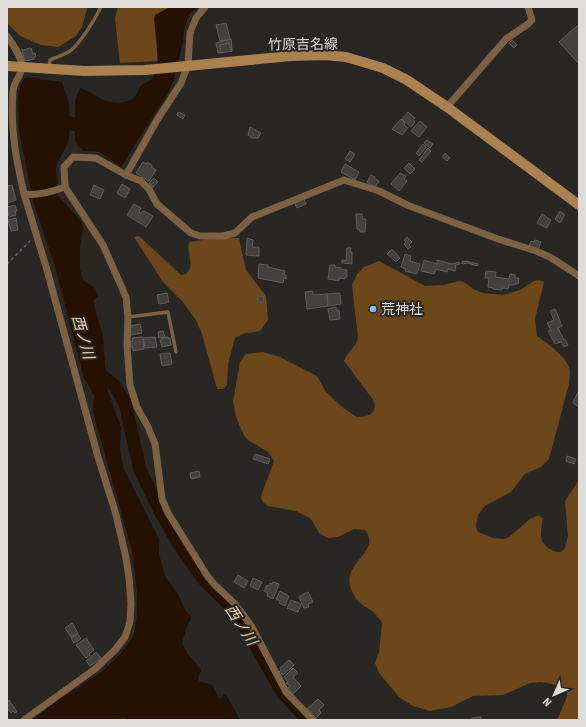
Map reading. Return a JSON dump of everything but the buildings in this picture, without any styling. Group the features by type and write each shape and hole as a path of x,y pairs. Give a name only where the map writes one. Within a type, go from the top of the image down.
{"main road":[{"name":"竹原吉名線","path":"7,66 84,71 145,70 291,56 325,55 346,57 383,68 407,80 579,205"}],"street":[{"path":"126,175 157,120 181,83 186,66 190,33 196,18 205,7"},
{"path":"446,108 506,39 532,20 528,7"},
{"path":"7,36 19,56 22,67 13,89 12,130 17,163 98,457 115,510 125,553 131,603 130,622 125,637 115,650 95,668 24,720"},
{"path":"313,720 286,692 252,627 236,605 208,577 162,500 155,444 137,407 130,385 127,346 128,317 126,297 103,245 61,188 64,167 73,157 96,158 126,175 141,181 149,189 157,204 191,233 200,236 223,236 235,233 252,217 344,180 379,191 407,205 498,239 536,251 550,257 579,276"},
{"path":"27,195 61,188"}],"lane":[{"path":"49,69 50,60 70,50 77,43 96,18 101,7"},
{"path":"128,317 168,312 176,352"}],"path":[{"path":"7,264 30,241"}],"shaded area":[{"path":"7,7 87,7 87,9 82,27 76,36 58,47 41,45 20,36 7,23"},
{"path":"118,7 170,7 154,18 158,61 120,63 115,18"},
{"path":"139,236 181,275 186,274 189,271 191,263 188,246 189,242 217,238 239,238 246,270 266,296 268,320 261,330 245,333 235,338 228,364 227,385 223,389 217,389 202,334 196,320 183,302 163,282 134,237"},
{"path":"379,261 425,286 443,285 459,281 464,282 473,289 483,293 503,295 520,290 534,281 539,280 544,282 535,319 537,336 561,355 570,371 569,384 549,459 541,467 525,474 511,492 485,506 478,515 476,526 478,532 493,538 504,539 509,537 530,519 539,515 543,519 541,539 550,549 561,552 565,548 568,536 565,501 579,480 579,720 557,720 567,697 567,692 563,688 541,682 530,683 503,695 473,696 451,707 430,711 413,706 399,697 379,673 375,663 379,652 382,623 372,611 355,598 350,585 349,577 356,563 368,547 369,536 365,530 354,529 338,537 328,538 319,533 311,519 306,516 296,511 268,506 261,498 274,461 268,452 244,436 236,417 233,401 240,362 246,354 263,352 280,357 317,376 326,392 343,408 357,417 371,414 375,406 374,401 344,361 358,338 352,285 357,274 364,267"}],"water":[{"path":"170,7 199,7 189,14 184,29 183,42 170,90 121,167 99,152 84,151 75,141 75,101 80,88 103,100 111,102 125,102 134,98 141,85 153,78 156,70 158,55 154,18 155,15"},
{"path":"25,77 62,82 69,103 70,128 68,143 56,165 58,196 81,221 83,227 80,248 80,269 83,280 95,288 98,296 93,301 103,336 107,389 121,427 120,448 123,467 159,539 159,554 165,576 178,594 185,610 191,616 182,643 187,653 200,668 201,671 198,678 199,681 212,685 219,698 221,699 223,694 226,695 240,720 129,720 123,718 116,720 32,720 60,699 103,671 122,652 133,637 137,615 137,591 132,551 93,412 94,395 84,378 55,266 33,201 19,130 18,95"}],"waterway":[{"name":"西ノ川","path":"54,118 92,130"},
{"name":"西ノ川","path":"93,369 114,385 125,403 140,470 161,513 180,546 204,580 231,606 244,625 282,692 308,720"}],"place":[{"name":"荒神社","path":"373,309"}]}
